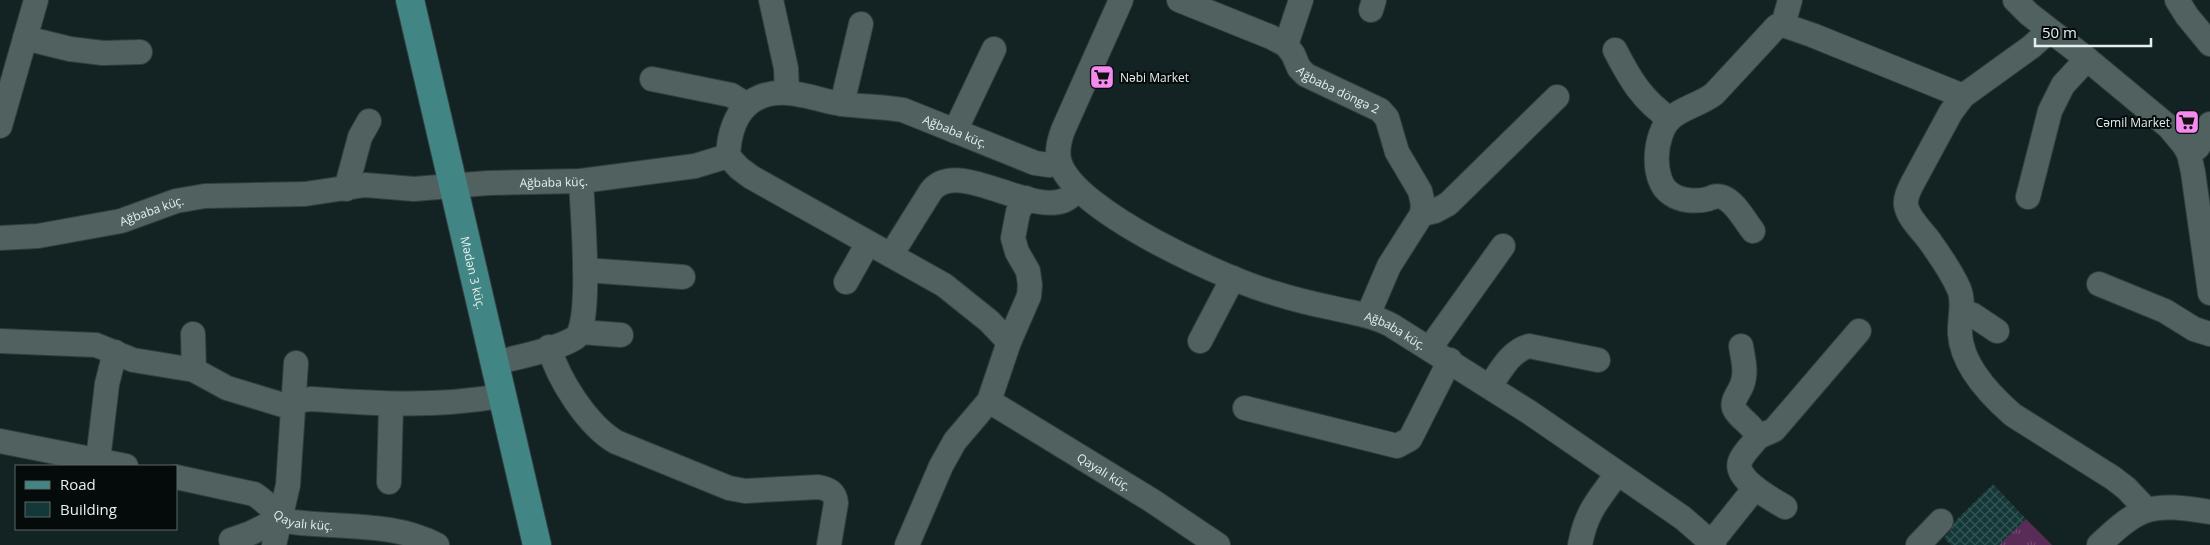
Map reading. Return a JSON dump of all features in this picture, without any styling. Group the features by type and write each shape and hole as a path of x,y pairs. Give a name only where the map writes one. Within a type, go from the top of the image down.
{"main road":[{"name":"Mədən 3 küç.","path":"410,0 537,545"}],"street":[{"path":"0,126 36,0"},
{"path":"772,0 786,68 787,92"},
{"path":"1059,162 1058,148 1063,130 1121,0"},
{"path":"1179,0 1271,37 1286,45 1301,0"},
{"path":"1783,25 1790,0"},
{"path":"2015,0 2049,31 2087,59 2200,155"},
{"path":"2178,0 2187,16 2210,44"},
{"path":"842,104 861,24"},
{"path":"1753,230 1728,200 1721,196 1697,201 1671,194 1662,187 1656,169 1657,154 1662,134 1670,119 1702,103 1714,94 1777,26 1783,25 1963,96"},
{"path":"2049,31 2031,47 1963,96 1951,112 1912,184 1907,196 1906,205 1910,215 1932,244 1960,291 1962,311 1960,333 1966,358 1977,376 2000,403 2026,425 2113,478 2126,488 2146,510"},
{"path":"25,38 70,49 103,53 140,52"},
{"name":"Ağbaba döngə 2","path":"1286,45 1293,54 1299,68 1306,75 1380,110 1387,118 1397,152 1420,190 1423,204 1422,214"},
{"path":"955,131 994,49"},
{"path":"1615,50 1634,85 1658,111 1670,119"},
{"path":"2028,197 2050,111 2063,85 2087,59"},
{"path":"652,79 731,95 747,105 735,120 729,137 728,156 739,168 750,177 944,285 989,321 1010,342"},
{"name":"Ağbaba küç.","path":"747,105 758,98 787,92 842,104 882,106 903,110 1035,163 1049,165 1059,162 1065,175 1077,190 1117,220 1134,230 1233,278 1274,293 1368,315 1391,325 1490,386 1683,518 1713,544"},
{"path":"1368,315 1389,266 1422,214 1435,211 1448,204 1557,97"},
{"path":"346,189 360,138 369,121"},
{"path":"2210,124 2198,147 2205,212 2210,293"},
{"name":"Ağbaba küç.","path":"0,238 38,236 121,221 176,201 205,196 305,194 366,185 414,189 454,185 581,181 695,166 728,156"},
{"path":"891,255 937,183 945,180 962,180 1026,198 1054,203 1067,199 1077,190"},
{"path":"495,363 575,338 581,332 584,320 585,270 581,181"},
{"path":"907,545 930,488 955,441 989,401 1029,296 1028,271 1017,252 1013,238 1016,218 1026,198"},
{"path":"846,282 868,243"},
{"path":"1430,348 1503,246"},
{"path":"585,270 683,277"},
{"path":"1200,341 1233,278"},
{"path":"2099,284 2165,311 2194,329 2210,334"},
{"path":"1962,311 1973,315 1997,330"},
{"path":"1784,507 1755,488 1741,473 1741,460 1758,437 1774,430 1859,331"},
{"path":"581,332 621,335"},
{"path":"193,334 194,370"},
{"path":"0,342 96,345 133,360 194,370 241,394 283,405 293,405 302,400 312,399 390,404 467,402 501,396"},
{"path":"1490,386 1514,353 1529,346 1598,360"},
{"path":"1741,346 1746,372 1743,384 1734,402 1735,410 1753,427 1758,437"},
{"path":"549,347 559,373 587,416 608,437 616,442 729,488 745,491 818,487 829,489 835,496 836,503 829,545"},
{"path":"98,460 107,384 115,352"},
{"path":"1245,408 1397,446 1410,439 1450,360"},
{"path":"274,545 288,485 296,363"},
{"name":"Qayalı küç.","path":"989,401 1151,500 1218,545"},
{"path":"389,482 390,404"},
{"path":"0,442 121,465"},
{"path":"1580,545 1583,526 1590,511 1618,474"},
{"name":"Qayalı küç.","path":"178,477 254,494 262,499 281,518 304,524 335,524 377,528 429,543"},
{"path":"1713,544 1755,488"},
{"path":"2099,545 2130,517 2146,510 2169,507 2210,512"},
{"path":"231,540 281,518"},
{"path":"1918,545 1941,521"}],"green space":[{"path":"2026,519 2052,545 1999,545"}],"building":[{"path":"1993,484 2026,519 1999,545 1951,545 1944,538 1951,530 1954,522"}],"place":[{"name":"Nəbi Market","path":"1102,77"},
{"name":"Cəmil Market","path":"2187,122"}]}
